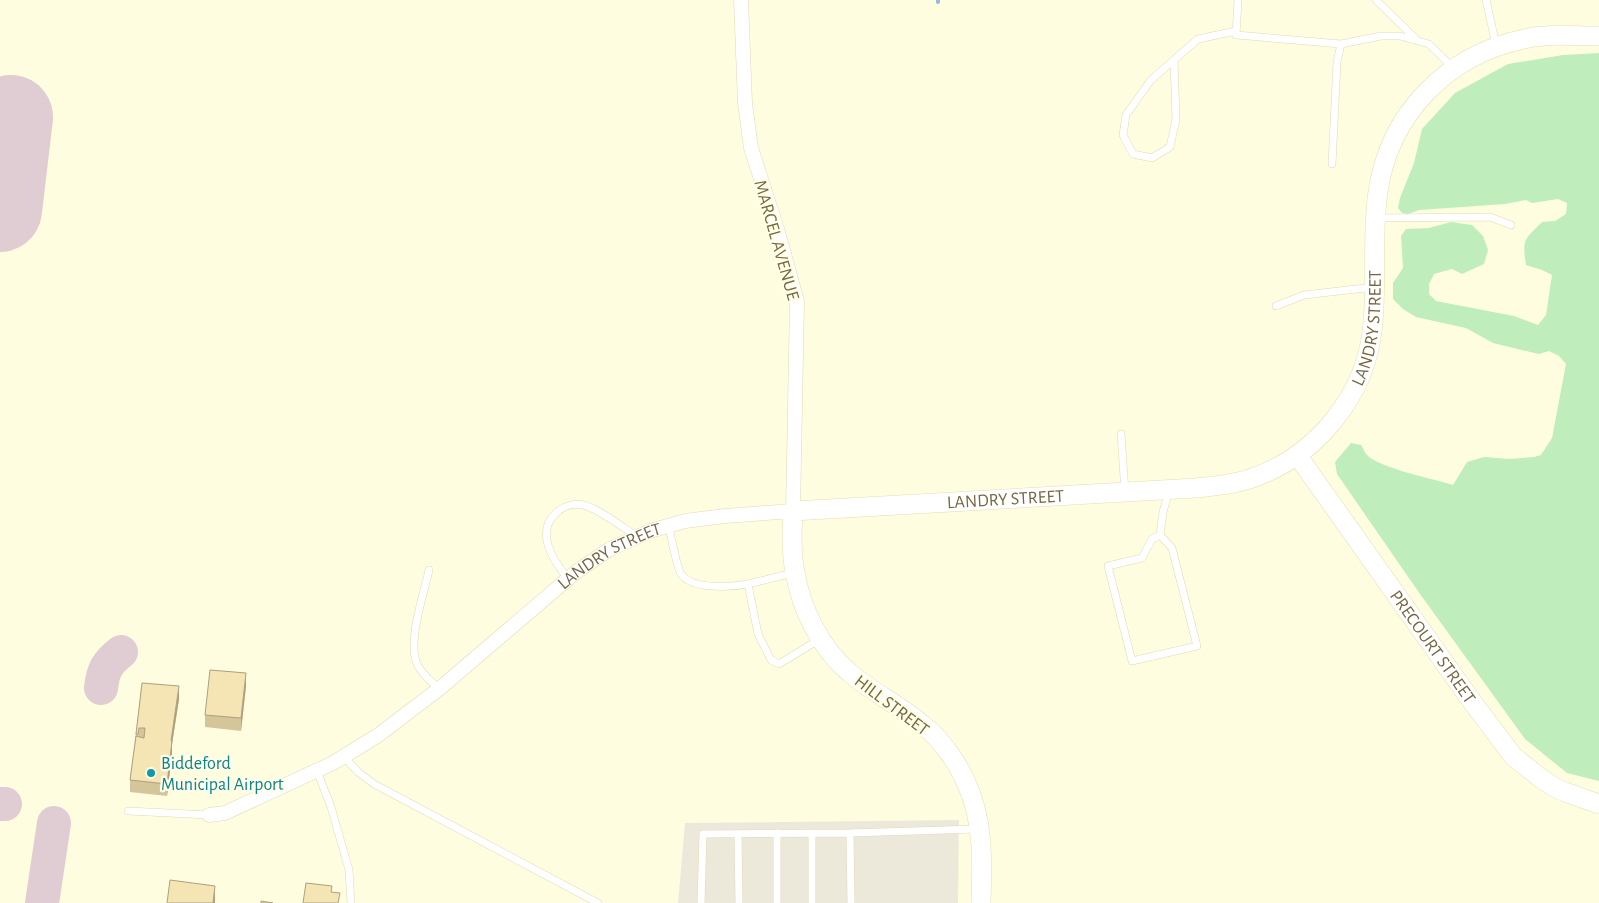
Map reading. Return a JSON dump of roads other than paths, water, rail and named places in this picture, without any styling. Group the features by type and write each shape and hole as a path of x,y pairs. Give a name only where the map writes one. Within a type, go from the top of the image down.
{"street":[{"name":"MARCEL AVENUE","path":"742,0 745,103 751,148 780,240 796,301 793,511"},
{"name":"LANDRY STREET","path":"209,815 225,813 344,757 377,736 439,689 568,579 604,553 636,536 668,525 707,518 793,511 1220,486 1244,481 1274,469 1297,455 1320,436 1336,417 1358,381 1370,341 1375,287 1376,218 1381,172 1395,136 1419,99 1453,68 1496,46 1535,37 1555,35 1599,36"},
{"name":"PRECOURT STREET","path":"1297,455 1413,620 1513,756 1554,787 1599,804"},
{"name":"HILL STREET","path":"793,511 792,538 795,573 803,604 821,638 845,669 925,726 948,752 968,786 975,805 979,829 981,903"}],"lane":[{"path":"1238,0 1236,35 1341,44 1381,36 1400,36 1429,44 1453,68"},
{"path":"1376,0 1418,41"},
{"path":"1486,0 1496,46"},
{"path":"1174,61 1176,119 1170,147 1152,158 1133,154 1124,136 1126,115 1151,80 1198,39 1236,31"},
{"path":"1332,164 1337,62 1341,44"},
{"path":"1376,218 1490,217 1511,225"},
{"path":"1276,306 1304,295 1375,287"},
{"path":"1121,434 1125,492"},
{"path":"1160,535 1163,512 1169,490"},
{"path":"568,579 559,568 548,546 546,529 554,515 562,508 572,505 583,505 608,517 636,536"},
{"path":"668,525 681,574 689,581 713,587 734,586 795,573"},
{"path":"1160,535 1172,548 1197,646 1132,661 1108,566 1142,558 1152,539 1160,535"},
{"path":"429,570 413,641 414,655 418,666 439,689"},
{"path":"748,584 758,634 771,660 780,664 821,638"},
{"path":"344,757 358,772 374,784 598,903"},
{"path":"317,771 331,807 348,870 351,903"},
{"path":"128,811 209,815"},
{"path":"702,903 703,834 850,833 979,829"},
{"path":"812,833 812,903"},
{"path":"850,833 851,903"},
{"path":"738,834 738,903"},
{"path":"777,834 777,903"}],"place":[{"name":"Biddeford Municipal Airport","path":"151,773"}]}
